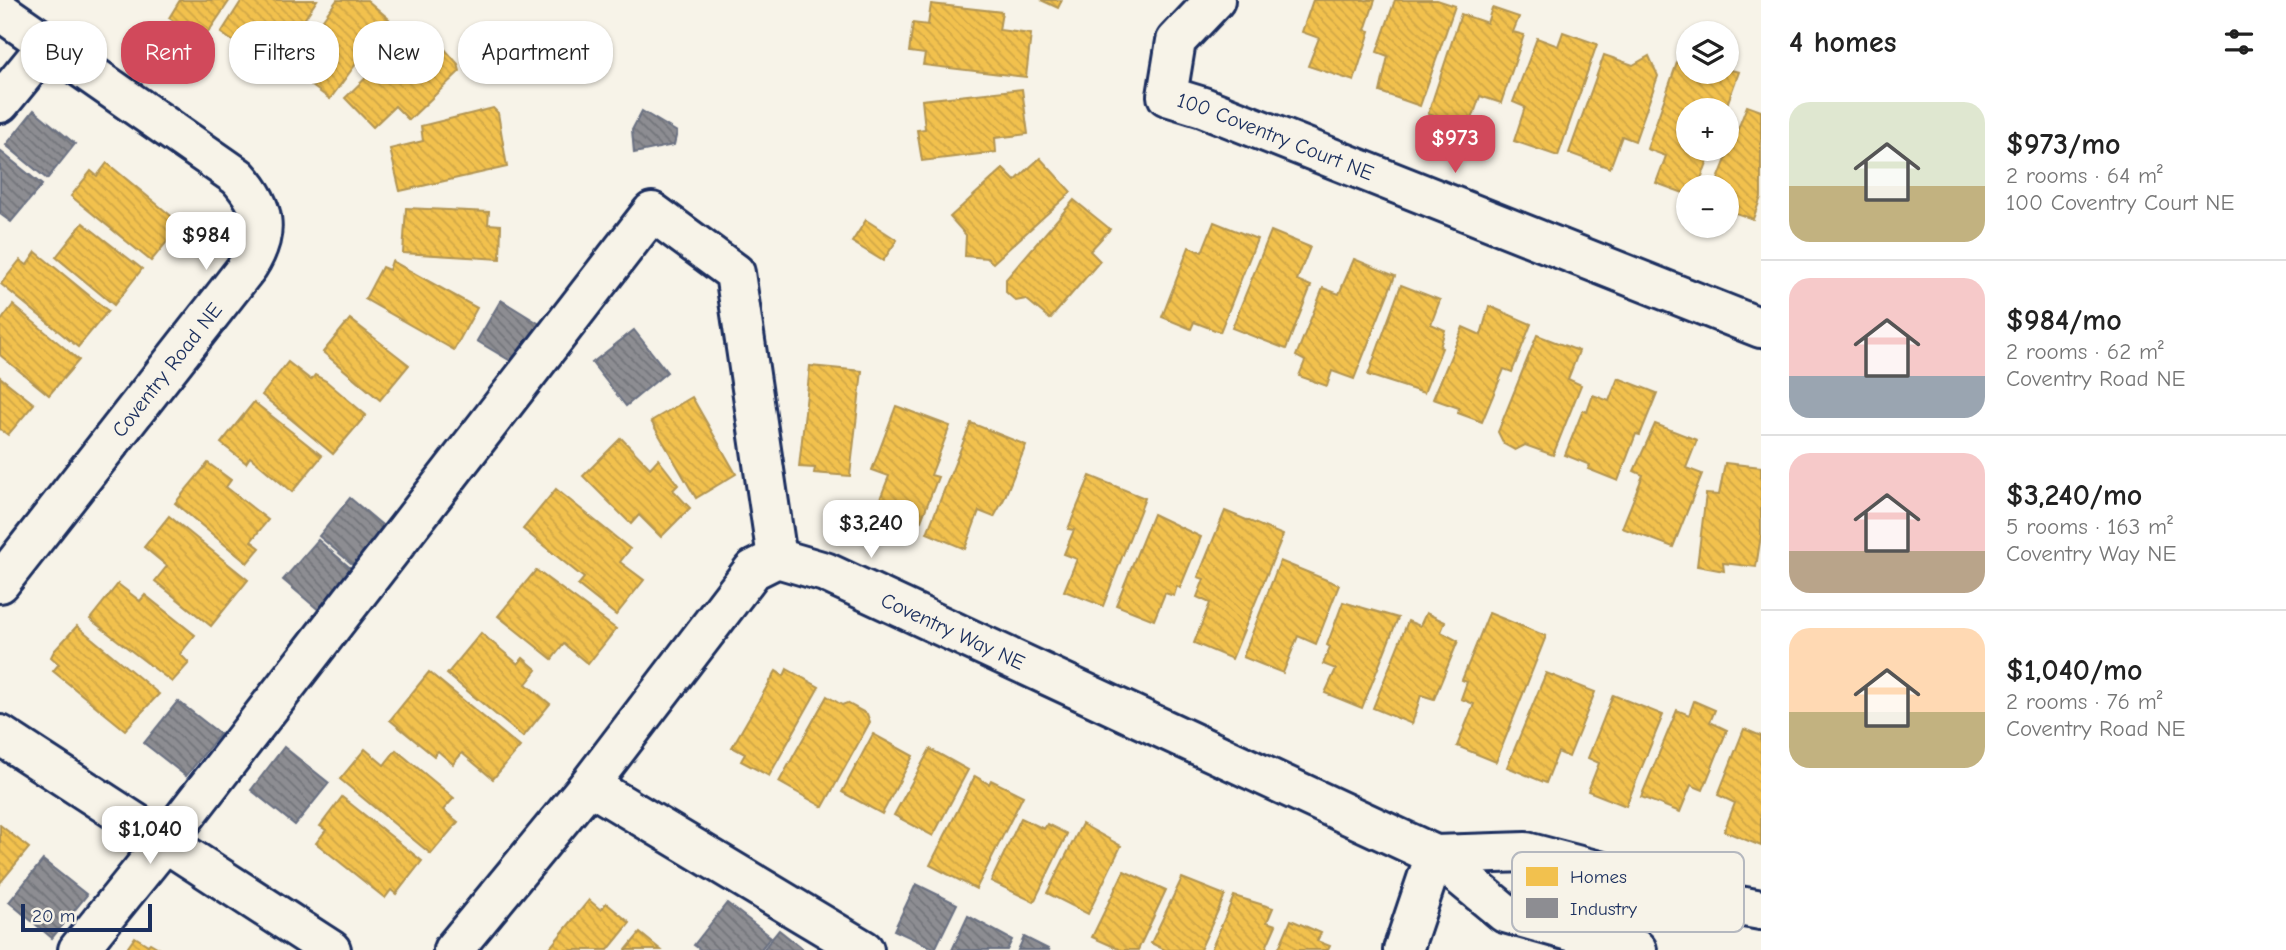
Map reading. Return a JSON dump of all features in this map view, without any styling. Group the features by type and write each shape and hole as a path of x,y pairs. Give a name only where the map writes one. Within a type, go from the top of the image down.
{"street":[{"name":"100 Coventry Court NE","path":"1215,0 1176,41 1167,96 1203,107 1761,328"},
{"name":"Coventry Road NE","path":"0,11 21,25"},
{"path":"0,103 21,77"},
{"name":"Coventry Road NE","path":"0,583 248,266 261,245 262,216 253,193 238,177 106,84"},
{"path":"78,950 166,841 652,212 735,273 777,558 753,570 589,785 453,950"},
{"name":"Coventry Way NE","path":"777,558 825,572 1436,855 1505,913 1512,915"},
{"path":"0,735 331,950"},
{"path":"589,785 864,950"},
{"name":"Coventry Way NE","path":"1436,855 1512,852"},
{"path":"1403,950 1436,855"},
{"name":"Coventry Way NE","path":"1573,932 1637,950"}],"building: Homes":[{"path":"180,0 230,0 215,22 174,21 169,18"},
{"path":"242,0 317,0 303,21 229,21 229,38 221,33"},
{"path":"337,0 367,0 389,19 353,21 353,68 330,99 309,84 339,84 339,21 322,21"},
{"path":"1041,0 1062,0 1058,8"},
{"path":"1313,0 1375,0 1365,30 1370,31 1354,81 1308,66 1319,38 1302,32"},
{"path":"1395,0 1437,0 1455,6 1420,106 1380,92 1388,56 1377,52"},
{"path":"931,4 1002,12 999,30 1031,34 1026,77 923,65 925,54 909,52 913,23 928,25"},
{"path":"1492,8 1519,17 1513,32 1524,35 1501,103 1480,96 1469,128 1428,114 1461,14 1487,23"},
{"path":"1563,32 1597,44 1558,156 1514,141 1525,107 1513,102 1537,38 1558,46"},
{"path":"444,48 458,64 458,73 409,120 395,106 373,127 345,98 359,84 444,84"},
{"path":"1604,55 1633,65 1649,56 1658,76 1635,141 1622,136 1610,168 1569,153"},
{"path":"1676,66 1676,84 1735,84 1729,98 1676,98 1676,161 1708,161 1702,175 1676,175 1676,190 1656,183 1666,156 1647,149"},
{"path":"1022,89 1028,134 995,138 996,152 922,161 917,130 925,129 922,100"},
{"path":"1747,106 1761,111 1761,197 1753,219 1739,214 1739,175 1720,175 1725,161 1739,161 1739,126"},
{"path":"493,108 498,113 507,167 400,191 390,149 423,141 421,126"},
{"path":"1040,158 1071,192 993,263 987,258 965,256 966,235 950,217 1003,169 1015,181"},
{"path":"107,163 176,220 170,228 175,232 151,261 71,196 91,171 97,176"},
{"path":"1074,200 1110,229 1090,251 1100,261 1050,319 1026,299 1016,301 1006,292 1006,279"},
{"path":"406,208 489,212 488,224 501,225 500,259 403,253"},
{"path":"866,220 897,240 883,261 852,242"},
{"path":"1214,222 1257,239 1220,332 1194,322 1191,329 1162,317 1189,247 1202,252"},
{"path":"83,223 142,269 114,305 56,257"},
{"path":"1271,231 1310,247 1297,280 1311,286 1286,349 1232,328"},
{"path":"36,252 108,311 78,347 1,284 20,260 27,265"},
{"path":"1354,259 1395,276 1354,379 1332,371 1327,386 1299,376 1305,361 1296,356 1323,288 1339,294"},
{"path":"392,261 477,308 454,350 365,299 382,267 389,270"},
{"path":"1401,285 1440,300 1431,324 1445,330 1440,347 1442,348 1424,393 1368,375"},
{"path":"13,305 79,360 49,395 0,355 0,322"},
{"path":"1489,306 1531,324 1512,372 1504,369 1482,422 1458,413 1459,408 1433,399 1463,327 1481,335"},
{"path":"350,319 409,365 380,400 323,352"},
{"path":"1537,335 1579,351 1568,379 1581,385 1553,455 1525,445 1515,450 1504,444 1498,432"},
{"path":"288,362 311,380 315,375 326,381 366,415 333,454 262,395"},
{"path":"810,366 862,371 850,476 814,473 815,468 799,467"},
{"path":"0,377 34,404 8,435 0,429"},
{"path":"1618,378 1657,393 1640,435 1636,434 1618,481 1588,469 1590,465 1565,455 1583,410 1587,412 1593,395 1609,401"},
{"path":"692,397 736,474 696,498 651,421"},
{"path":"254,402 322,456 292,492 250,457 246,463 221,443"},
{"path":"896,406 950,426 931,475 938,477 921,521 878,504 889,476 872,470"},
{"path":"971,423 1026,445 994,517 979,511 965,549 927,533"},
{"path":"1655,424 1697,440 1686,468 1702,474 1673,547 1622,528 1643,475 1634,471"},
{"path":"621,438 650,468 658,459 678,485 673,490 690,508 661,537 639,515 631,524 583,476"},
{"path":"208,463 231,480 226,487 268,520 251,541 260,548 247,563 175,503"},
{"path":"1725,463 1761,467 1761,536 1756,567 1723,563 1724,571 1697,566 1706,494 1719,495"},
{"path":"1090,476 1145,498 1103,606 1064,591 1077,559 1064,554 1074,530 1068,529"},
{"path":"556,489 630,549 620,562 644,580 616,615 578,585 584,578 523,529"},
{"path":"1225,511 1283,535 1232,659 1194,643 1210,603 1197,597 1204,579 1198,577"},
{"path":"1153,514 1201,537 1180,588 1177,586 1174,596 1165,593 1154,620 1116,605"},
{"path":"169,516 248,580 211,626 155,581 167,566 144,547"},
{"path":"1280,561 1339,585 1316,644 1298,636 1283,673 1243,657"},
{"path":"536,570 616,629 588,664 564,644 552,659 498,616"},
{"path":"118,584 140,601 145,595 195,635 180,654 189,663 172,682 90,619"},
{"path":"1343,602 1398,618 1362,708 1325,693 1336,669 1323,664"},
{"path":"1426,613 1445,622 1441,632 1458,641 1434,699 1421,695 1412,724 1373,708 1408,621 1420,626"},
{"path":"1489,613 1546,636 1496,762 1457,746 1474,704 1461,699 1467,682 1462,680"},
{"path":"77,626 159,694 125,730 53,671 59,664 51,657 54,651"},
{"path":"481,633 518,664 523,658 537,670 526,684 550,704 523,737 447,674"},
{"path":"787,669 819,687 769,776 741,761 745,754 732,747 776,671 784,676"},
{"path":"429,672 520,747 493,779 462,753 453,764 438,751 434,756 390,720"},
{"path":"1546,673 1595,692 1569,757 1558,752 1546,783 1507,767"},
{"path":"1613,695 1663,715 1626,806 1588,791 1599,763 1588,758"},
{"path":"827,696 867,714 870,722 823,807 779,782"},
{"path":"1694,701 1715,710 1710,722 1727,730 1703,790 1691,785 1680,812 1641,797 1677,710 1689,715"},
{"path":"1744,729 1761,736 1761,846 1724,831 1735,803 1718,795"},
{"path":"873,734 913,756 882,814 842,792"},
{"path":"365,749 384,765 396,750 454,798 443,810 458,822 431,854 340,779"},
{"path":"930,749 968,770 933,836 894,815"},
{"path":"975,776 989,784 991,780 1023,796 976,889 930,865"},
{"path":"342,797 422,861 396,894 391,890 385,898 316,843 326,830 320,826"},
{"path":"1021,818 1044,829 1047,824 1067,834 1034,902 991,881"},
{"path":"1082,824 1121,846 1088,914 1047,893"},
{"path":"0,825 29,848 0,883"},
{"path":"1124,871 1166,890 1138,950 1121,950 1092,937"},
{"path":"1182,878 1225,895 1200,950 1165,950 1151,943"},
{"path":"1234,896 1273,908 1267,922 1276,925 1265,950 1211,950"},
{"path":"589,900 601,910 606,903 630,923 608,950 548,950"},
{"path":"1291,920 1321,933 1317,941 1330,946 1328,950 1278,950"},
{"path":"640,933 661,950 626,950"},
{"path":"135,937 148,945 150,943 162,950 126,950"}],"building: Industry":[{"path":"34,110 75,144 47,179 6,145"},
{"path":"642,111 677,132 674,145 634,153 632,130"},
{"path":"0,151 42,185 11,222 0,214"},
{"path":"501,300 543,326 519,366 477,341"},
{"path":"634,330 667,372 626,406 592,363"},
{"path":"350,498 388,530 357,568 319,536"},
{"path":"318,540 354,571 320,611 283,580"},
{"path":"178,701 220,734 186,776 144,743"},
{"path":"284,747 329,783 295,825 251,790"},
{"path":"43,860 87,895 52,938 9,902"},
{"path":"916,884 957,904 935,949 894,930"},
{"path":"727,903 771,937 760,950 701,950 694,945"},
{"path":"968,916 1012,940 1007,950 952,950"},
{"path":"779,930 804,950 763,950"},
{"path":"1024,937 1050,950 1018,950"}]}
